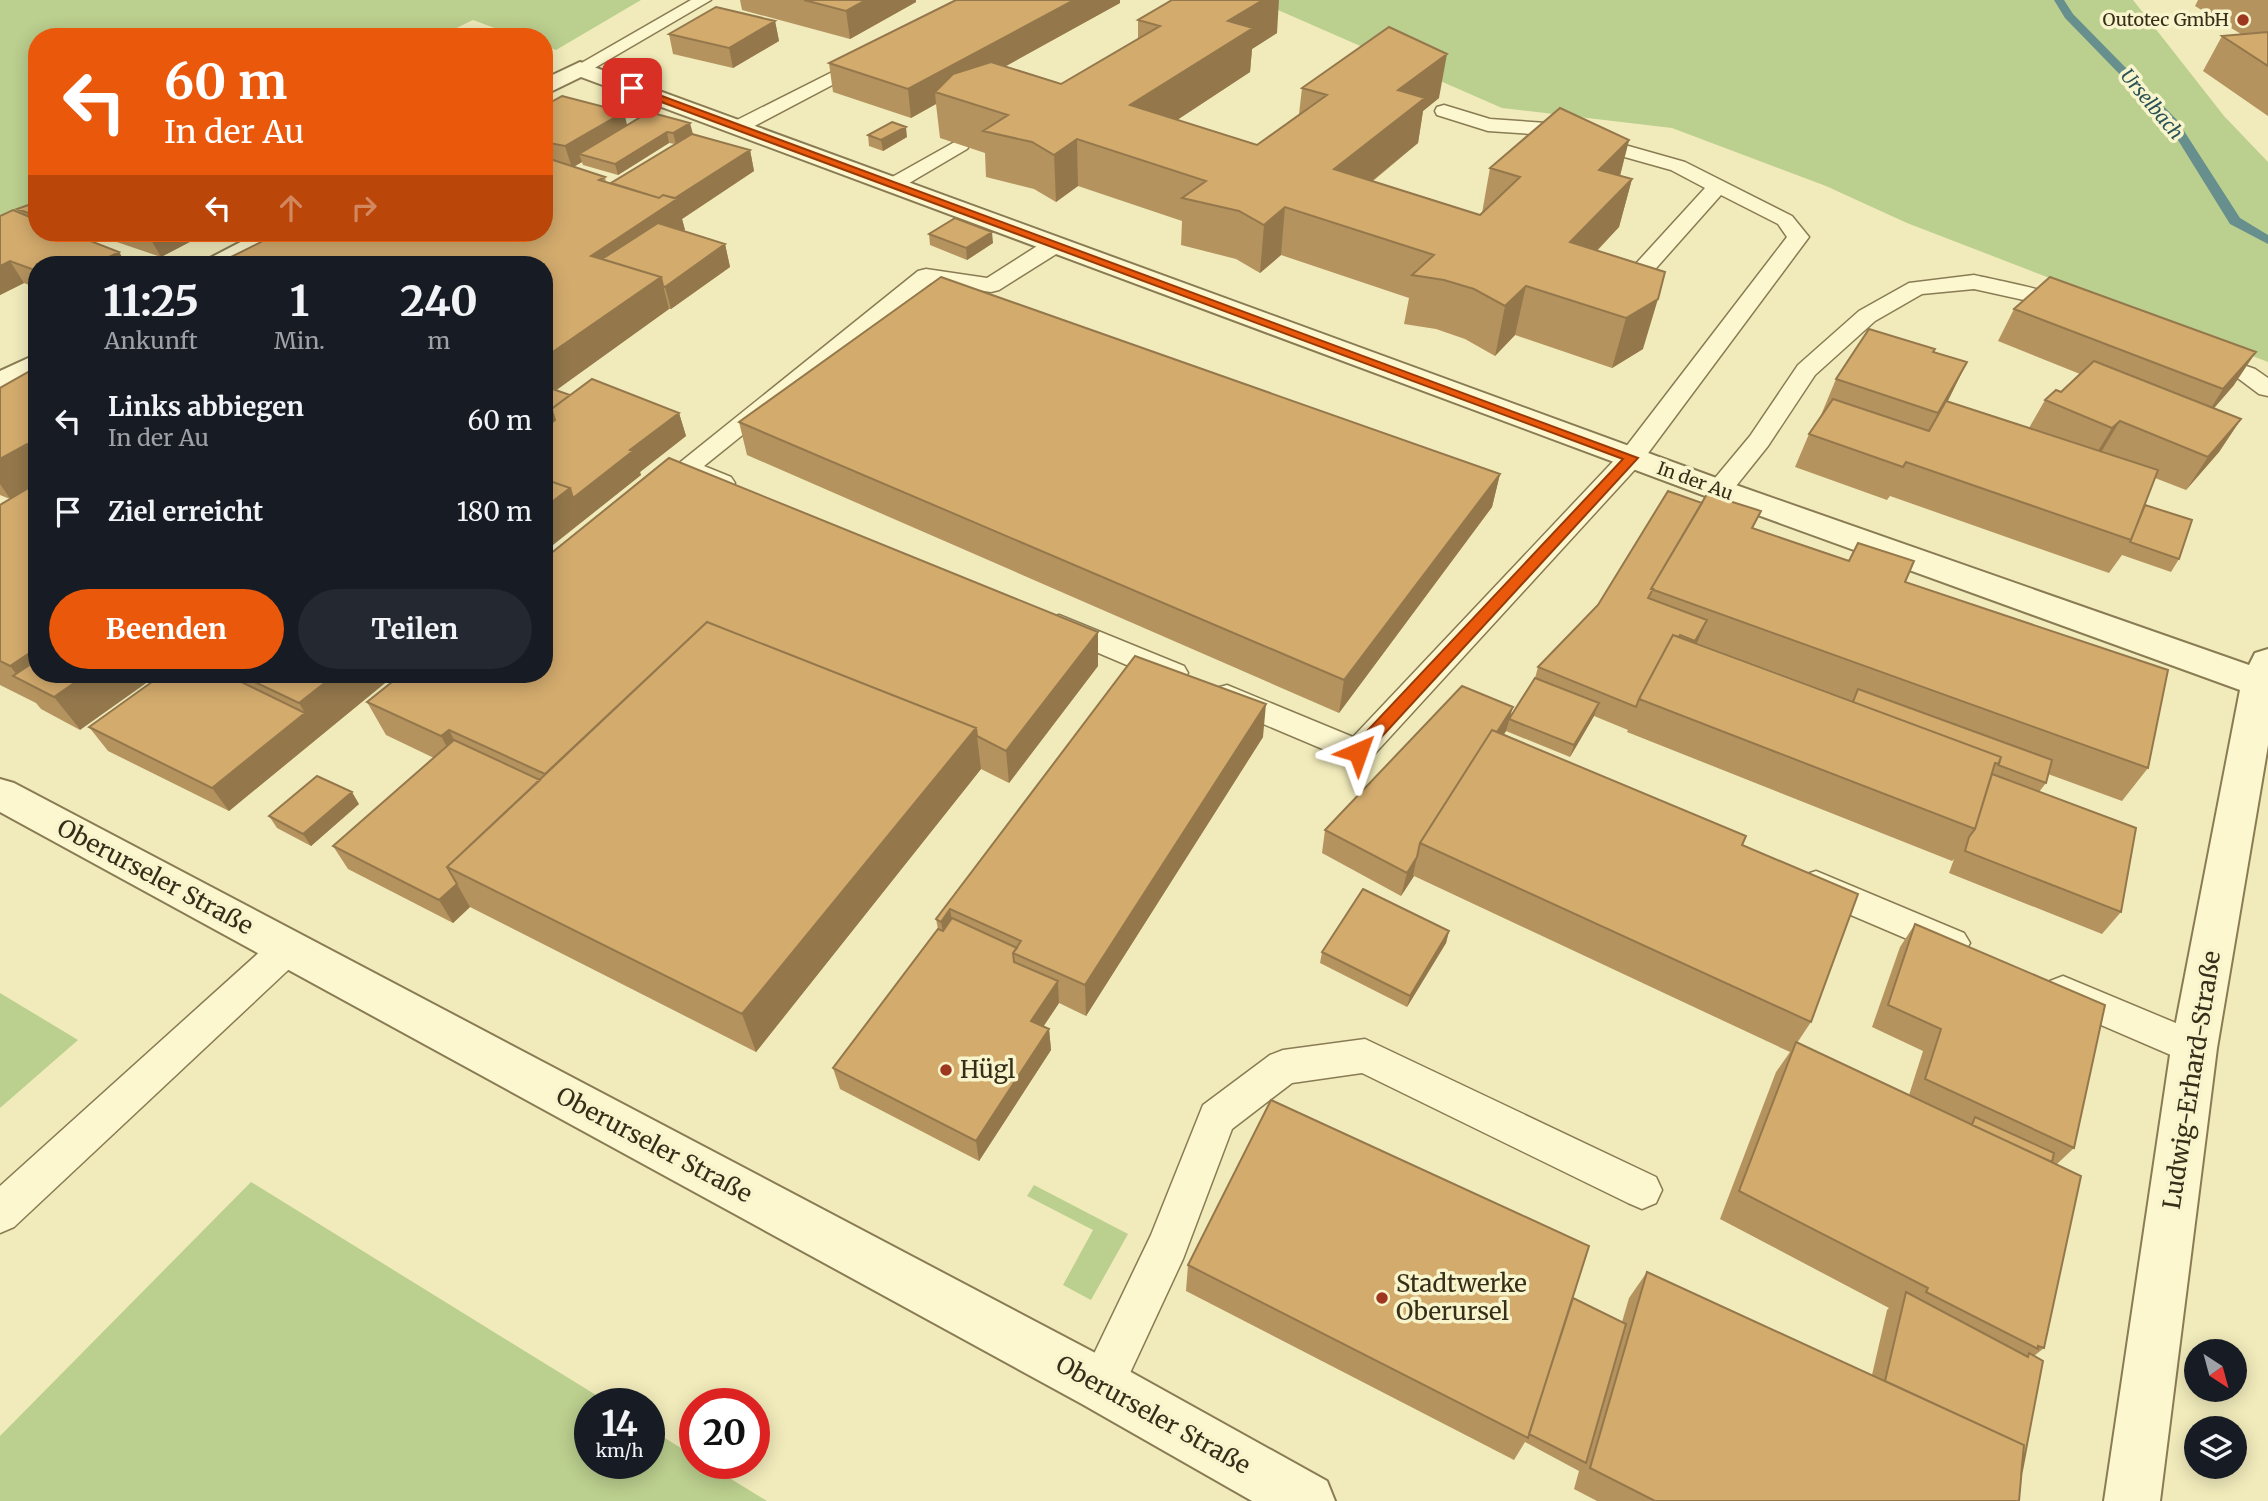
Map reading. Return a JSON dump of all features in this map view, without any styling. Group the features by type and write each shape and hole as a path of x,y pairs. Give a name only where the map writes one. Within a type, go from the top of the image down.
{"street":[{"name":"In der Au","path":"557,78 736,128 1719,490 2266,669"},
{"path":"234,256 260,242"},
{"path":"0,383 28,368"},
{"name":"Ludwig-Erhard-Straße","path":"2132,1501 2194,1048 2266,669"},
{"name":"Oberurseler Straße","path":"0,794 1101,1384 1307,1501"}],"lane":[{"name":"In der Au","path":"557,78 703,0"},
{"path":"736,128 883,51"},
{"path":"1041,618 1358,752 1631,458 1798,237 1785,220 1678,166 1547,129 1488,125 1444,111"},
{"path":"892,185 960,145"},
{"path":"1615,301 1718,186"},
{"path":"750,495 686,468 926,276 991,285 1053,246"},
{"path":"1719,490 1759,441 1806,370 1867,316 1917,288 1974,282 2045,298 2095,317"},
{"path":"2184,351 2247,374 2268,389"},
{"path":"1790,874 1979,955"},
{"path":"0,1213 288,948"},
{"path":"2030,977 2194,1048"},
{"path":"1101,1384 1168,1245 1217,1118 1283,1067 1365,1056 1642,1189"}],"green space":[{"path":"0,0 641,0 556,50 553,49 553,28 495,28 473,20 457,28 28,28 28,208 0,228"},
{"path":"1255,0 2133,0 2224,116 2268,162 2268,362 1907,223 1826,186 1672,128 1502,108"},
{"path":"0,993 78,1040 0,1108"},
{"path":"251,1182 585,1388 574,1388 574,1479 665,1479 665,1438 679,1447 679,1479 731,1479 767,1501 0,1501 0,1436"},
{"path":"1034,1185 1128,1234 1091,1300 1063,1285 1093,1230 1027,1196"}],"building":[{"path":"804,0 866,0 846,11"},
{"path":"956,0 1074,0 908,89 829,63"},
{"path":"1172,0 1263,0 1228,21 1253,28 1130,105 1257,145 1327,95 1302,88 1389,27 1447,54 1398,90 1425,98 1334,169 1480,215 1520,177 1490,168 1560,108 1629,140 1599,170 1632,179 1570,242 1665,272 1658,299 1626,318 1526,286 1505,306 1474,289 1444,280 1412,275 1434,255 1285,207 1264,225 1239,211 1182,198 1206,181 1077,139 1054,155 1032,142 983,131 1008,115 935,92 953,74 991,62 1061,84 1160,26 1138,20"},
{"path":"716,7 775,21 729,48 669,34"},
{"path":"2268,32 2268,66 2222,36"},
{"path":"562,96 624,112 565,146 553,144 553,101"},
{"path":"649,112 690,123 673,133 667,132 615,164 579,154"},
{"path":"892,122 906,127 881,140 868,135"},
{"path":"692,134 750,150 675,198 663,195 659,198 611,183"},
{"path":"553,160 605,177 599,180 659,198 663,195 677,199 591,256 661,277 553,352 553,256 233,256 261,242 553,242"},
{"path":"28,205 28,213 17,209"},
{"path":"13,210 28,216 28,242 93,242 119,252 111,256 28,256 28,268 10,261 0,266 0,216"},
{"path":"955,218 992,232 966,248 929,234"},
{"path":"658,223 725,244 665,287 661,277 602,259"},
{"path":"941,277 1500,474 1344,680 739,422"},
{"path":"2050,277 2256,352 2223,389 2014,309"},
{"path":"1869,329 1935,349 1933,352 1967,362 1938,413 1836,379"},
{"path":"2094,361 2241,419 2208,457 2120,421 2112,428 2045,400 2056,390 2061,392"},
{"path":"28,372 28,444 0,459 0,388"},
{"path":"592,379 679,413 573,498 570,488 553,482 553,408"},
{"path":"553,389 570,395 553,408"},
{"path":"1833,399 1929,431 1946,401 2158,470 2131,540 1906,462 1903,467 1809,434"},
{"path":"669,458 1098,632 1006,751 977,736 976,728 707,622 545,774 449,730 441,736 367,702 391,683 553,683 553,552"},
{"path":"553,482 570,488 553,501"},
{"path":"28,488 28,654 10,666 0,661 0,505"},
{"path":"1668,491 1702,503 1648,598 1707,620 1695,641 1673,635 1636,707 1538,667 1598,605"},
{"path":"1707,494 1761,511 1752,528 1849,561 1858,543 1914,561 1905,582 2168,670 2148,768 1651,589"},
{"path":"2145,505 2192,520 2179,559 2130,542"},
{"path":"707,622 976,728 742,1014 447,867"},
{"path":"1673,635 2001,757 1999,764 1995,763 1975,829 1639,699"},
{"path":"1135,656 1266,704 1085,985 1013,953 1021,941 950,909 941,922 936,919"},
{"path":"28,666 28,683 74,683 54,697 13,676"},
{"path":"1535,678 1599,703 1574,745 1509,719"},
{"path":"150,683 243,683 305,713 212,788 89,727"},
{"path":"257,683 325,683 299,703"},
{"path":"1462,686 1513,707 1497,732 1492,730 1420,843 1417,857 1407,873 1325,830"},
{"path":"1858,689 2052,760 2046,783 1998,765 2001,757 1853,702"},
{"path":"1492,730 1746,836 1742,845 1858,894 1811,1022 1420,843"},
{"path":"454,740 540,780 447,867 457,884 439,900 333,846"},
{"path":"1992,774 2136,828 2121,912 1965,851 1969,837 1975,829"},
{"path":"317,776 352,792 303,834 269,816"},
{"path":"1363,889 1449,931 1410,996 1322,952"},
{"name":"Hügl","path":"952,918 1017,948 1013,953 1014,962 1058,981 1031,1021 1049,1029 976,1141 833,1068 938,929 943,931"},
{"path":"1915,924 2105,1005 2074,1148 1925,1079 1941,1029 1888,1005"},
{"path":"1796,1042 2081,1176 2044,1348 2038,1346 2038,1349 1926,1292 1928,1288 1739,1191"},
{"name":"Stadtwerke Oberursel","path":"1271,1100 1589,1246 1528,1438 1188,1265"},
{"path":"1975,1117 2054,1153 2052,1162 1972,1125"},
{"path":"1647,1272 2024,1445 2019,1501 1655,1501 1590,1468"},
{"path":"1906,1292 2028,1357 2029,1353 2043,1361 2021,1476 2024,1445 1885,1381"},
{"name":"Stadtwerke Oberursel","path":"1573,1298 1626,1324 1586,1463 1529,1434"}],"waterway":[{"name":"Urselbach","path":"2059,0 2069,16 2173,122 2235,221 2268,240"}],"place":[{"name":"Outotec GmbH","path":"2243,20"},
{"name":"Hügl","path":"946,1070"},
{"name":"Stadtwerke Oberursel","path":"1382,1298"}],"route":[{"path":"632,88 1631,458 1358,752"}]}
